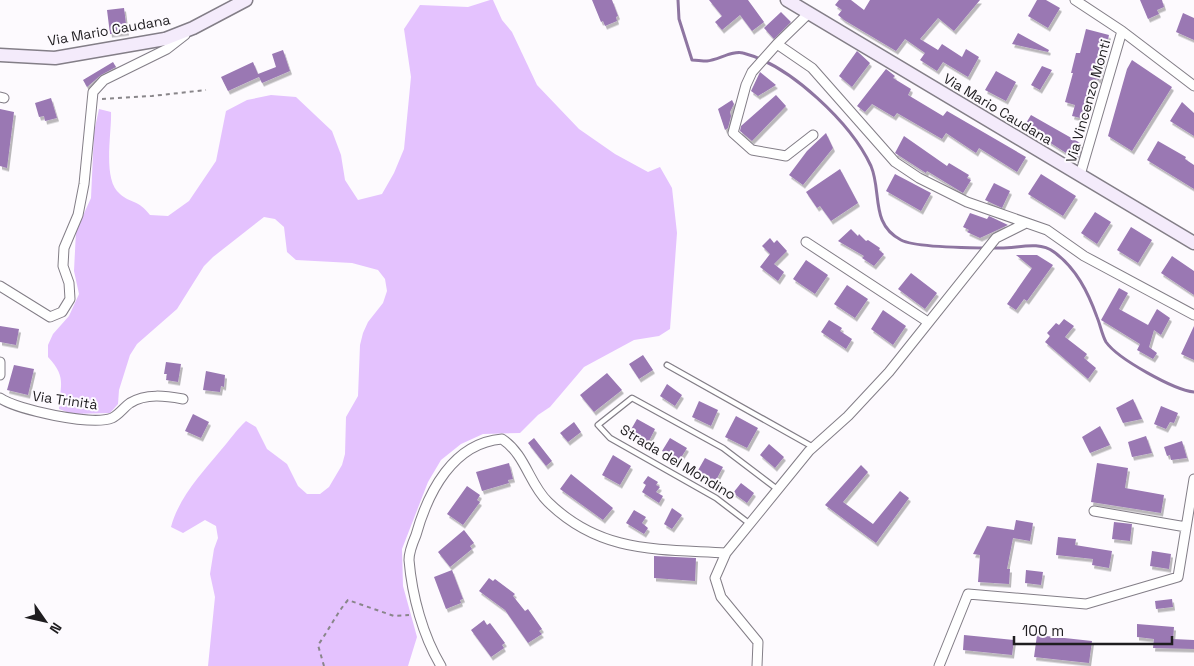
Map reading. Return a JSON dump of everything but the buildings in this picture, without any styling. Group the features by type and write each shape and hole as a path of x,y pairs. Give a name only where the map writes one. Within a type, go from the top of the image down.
{"main road":[{"name":"Via Mario Caudana","path":"0,55 55,58 165,39 193,28 246,0"},
{"name":"Via Mario Caudana","path":"787,0 1194,244"}],"street":[{"name":"Via Vincenzo Monti","path":"1075,0 1122,31 1080,175"},
{"path":"809,13 761,62 746,85 733,134 752,150 786,156 813,135"},
{"path":"0,286 50,317 62,312 70,299 69,283 63,266 64,248 78,215 84,184 92,92 104,80 167,49 193,28"},
{"path":"1122,31 1194,86"},
{"path":"777,44 812,68 895,162 919,178 967,202 1024,224 1048,230 1084,256 1194,315"},
{"path":"757,666 758,642 721,597 715,578 726,553 751,525 813,447 848,416 889,372 993,242 1010,229 1024,224"},
{"path":"806,242 928,322"},
{"path":"0,362 0,375"},
{"name":"Via Trinità","path":"0,398 11,405 56,416 97,420 112,418 132,402 156,395 183,399"},
{"path":"441,666 431,649 419,612 409,558 418,524 433,488 455,460 485,440 502,439 514,447 548,502 583,528 606,540 654,550 726,553"},
{"path":"939,666 968,594 1086,604 1178,577 1186,527 1192,504 1194,479"},
{"path":"1094,511 1186,527"}],"lane":[{"path":"667,365 813,447"},
{"name":"Strada del Mondino","path":"751,525 716,498 610,438 598,425 632,398 722,448 778,490"}],"path":[{"path":"92,98 135,98 206,90"},
{"path":"324,666 318,645 331,627 336,614 348,600 394,616 419,612"}],"shaded area":[{"path":"493,0 502,20 512,32 537,85 579,129 615,154 648,172 660,167 672,188 677,233 670,329 659,336 634,340 584,367 550,407 538,415 520,433 483,434 461,444 441,460 428,482 402,549 403,586 417,637 408,666 208,666 215,597 210,574 214,549 218,538 216,526 205,520 183,533 171,527 175,516 192,486 246,421 256,427 267,449 287,464 298,486 307,494 320,494 329,487 342,465 345,454 346,417 358,396 360,345 363,333 368,322 383,303 387,291 385,279 378,270 352,263 296,260 287,252 284,227 275,219 264,217 204,266 177,309 137,344 130,355 119,390 118,404 110,413 72,414 59,409 60,376 58,370 48,357 48,345 53,334 69,316 79,294 74,271 76,231 91,198 94,132 99,109 111,112 109,156 111,178 114,187 124,197 142,206 150,215 168,216 189,201 216,161 226,111 247,100 271,95 296,97 332,131 341,155 345,180 358,200 382,194 394,173 404,149 411,77 404,29 420,5 468,7"}],"waterway":[{"path":"678,0 679,19 692,60 707,61 730,54 743,53 780,70 799,83 834,115 862,149 871,166 881,216 891,233 901,240 920,245 963,248 1027,246 1048,248 1062,258 1075,273 1085,290 1106,342 1112,349 1147,373 1174,386 1194,392"}]}
